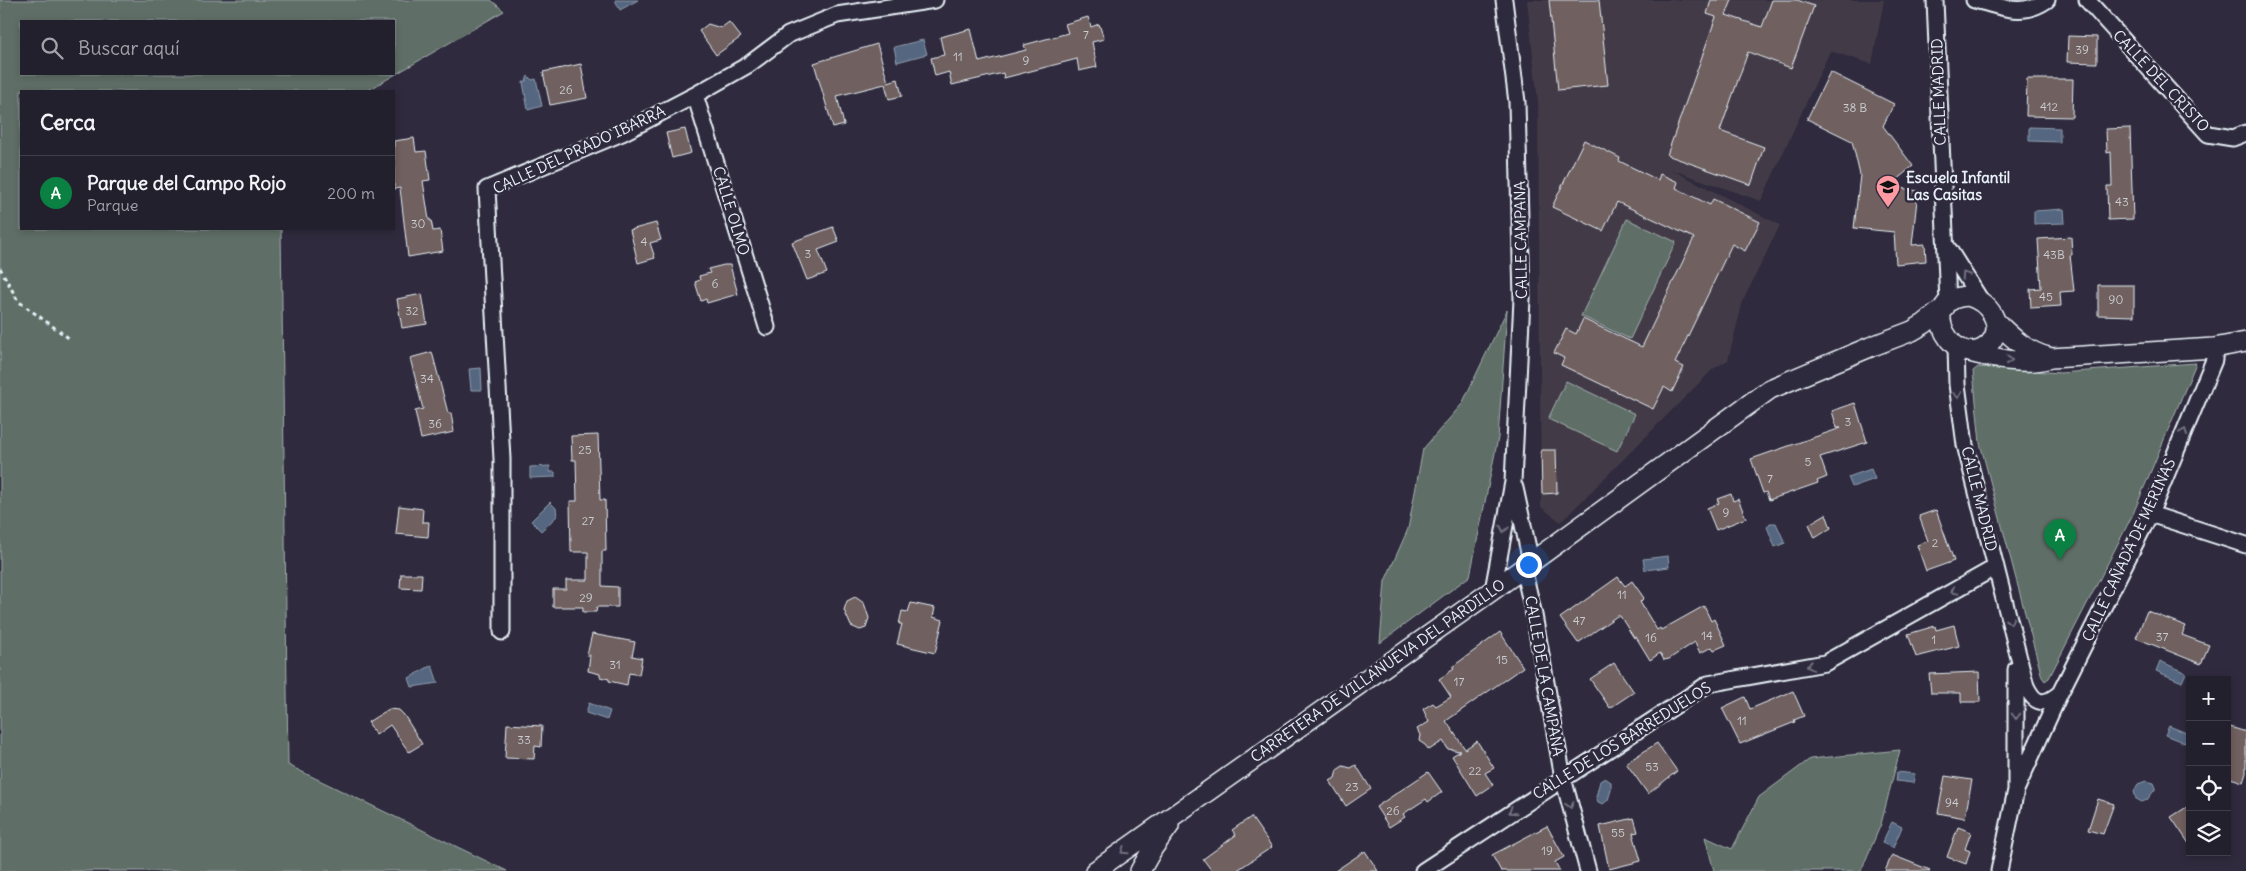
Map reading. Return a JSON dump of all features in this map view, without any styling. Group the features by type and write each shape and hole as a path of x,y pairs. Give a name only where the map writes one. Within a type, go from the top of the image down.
{"street":[{"name":"CALLE DEL PRADO IBARRA","path":"502,632 502,459 487,189 622,132 695,96 748,64 788,35 836,14 935,0"},
{"name":"CALLE CAMPANA","path":"1504,0 1517,102 1520,172 1522,299 1513,482"},
{"name":"CALLE MADRID","path":"1935,0 1947,305"},
{"path":"1974,0 2023,11 2036,7 2047,0"},
{"name":"CALLE DEL CRISTO","path":"2087,0 2208,134 2233,138 2246,133"},
{"name":"CALLE OLMO","path":"695,96 767,328"},
{"path":"1945,244 1996,322 2022,347 2051,358"},
{"path":"1984,305 1968,296 1958,297 1947,305 1940,324 1957,346 2003,360 2037,362 2051,358 2214,348 2246,342"},
{"name":"CARRETERA DE VILLANUEVA DEL PARDILLO","path":"1095,871 1493,590 1770,390 1912,331 1924,324 1947,305"},
{"path":"1957,346 1980,350 1991,342 1997,329 1996,322"},
{"name":"CARRETERA DE VILLANUEVA DEL PARDILLO","path":"1912,331 1935,332 1957,346"},
{"name":"CALLE MADRID","path":"1957,346 1957,384 1965,444 2016,649 2030,695 2036,700 2046,702 2060,694"},
{"name":"CALLE CAÑADA DE MERINAS","path":"2016,790 2060,694 2150,514 2214,360 2214,348"},
{"name":"CALLE DE LA CAMPANA","path":"1513,482 1563,778 1588,871"},
{"path":"1493,590 1513,482"},
{"path":"2150,514 2246,545"},
{"name":"CALLE DE LOS BARREDUELOS","path":"1423,871 1708,684 1825,663 1996,567"},
{"name":"CALLE MADRID","path":"2016,649 2016,790"},
{"path":"1999,871 2016,790"},
{"name":"CARRETERA DE VILLANUEVA DEL PARDILLO","path":"1140,871 1153,848 1178,813"}],"path":[{"path":"0,268 18,301 70,339"}],"shaded area":[{"path":"1527,0 1884,0 1872,64 1830,51 1761,201 1670,169 1780,225 1743,301 1728,360 1713,369 1561,522 1541,507 1538,102"}],"green space":[{"path":"0,0 491,0 504,11 395,75 395,20 20,20 20,75 394,75 369,90 20,90 20,230 281,230 288,765 507,871 0,871"},
{"path":"1627,219 1676,242 1630,339 1581,316"},
{"path":"1507,310 1498,438 1470,576 1380,643 1385,581 1408,529 1423,449 1462,404"},
{"path":"2196,363 2133,514 2049,678 2045,681 2042,677 1980,443 1973,371 1978,367 2060,373"},
{"path":"1566,381 1635,414 1617,451 1548,419"},
{"path":"1900,750 1881,824 1861,871 1714,871 1705,837 1732,849 1759,797 1810,759"}],"water":[{"path":"615,0 638,0 620,10"},
{"path":"923,40 927,54 897,62 894,47"},
{"path":"528,76 532,80 536,79 542,106 528,110 523,82 526,81"},
{"path":"2029,127 2060,128 2060,142 2029,141"},
{"path":"2064,209 2065,223 2034,224 2034,211"},
{"path":"481,368 482,390 471,390 469,369"},
{"path":"550,466 550,472 555,472 555,477 530,478 530,467"},
{"path":"1871,469 1875,479 1852,487 1848,477"},
{"path":"550,502 556,508 557,516 541,531 531,521"},
{"path":"1770,523 1776,523 1785,543 1775,547 1767,527"},
{"path":"1668,556 1669,567 1645,570 1643,559"},
{"path":"2160,661 2186,673 2182,682 2156,671"},
{"path":"432,665 438,683 412,687 409,678"},
{"path":"589,703 610,711 607,720 586,713"},
{"path":"2169,726 2186,733 2186,741 2185,743 2165,735"},
{"path":"1897,772 1915,774 1913,783 1896,781"},
{"path":"1605,778 1611,782 1611,790 1608,800 1603,804 1598,802 1596,797 1600,781"},
{"path":"2146,781 2154,783 2156,788 2147,800 2142,802 2136,799 2134,791 2138,784"},
{"path":"1892,822 1902,827 1893,848 1882,843"}],"building":[{"path":"1549,0 1599,0 1608,85 1558,90"},
{"path":"1711,0 1732,0 1726,15 1762,27 1772,0 1797,0 1814,6 1791,68 1748,52 1720,131 1764,147 1751,185 1667,155 1716,17 1707,14"},
{"path":"1088,17 1091,27 1099,24 1104,39 1092,42 1097,67 1079,71 1077,59 1004,78 1003,73 952,85 949,72 935,76 931,58 944,55 940,37 971,29 979,62 1026,50 1024,45 1068,33 1065,24"},
{"path":"729,22 741,37 716,55 699,31 708,24 721,28"},
{"path":"2068,36 2097,37 2097,63 2067,62"},
{"path":"877,44 888,82 898,79 902,96 889,99 885,84 837,96 844,125 833,128 814,63"},
{"path":"581,64 587,98 550,105 543,72"},
{"path":"1830,72 1894,104 1883,126 1913,166 1889,186 1918,191 1912,245 1925,244 1926,261 1896,264 1894,232 1854,228 1860,175 1852,141 1807,119"},
{"path":"2027,79 2073,79 2072,117 2026,116"},
{"path":"2130,128 2133,219 2108,220 2107,186 2112,186 2111,152 2107,153 2106,129"},
{"path":"685,129 691,153 672,158 666,133"},
{"path":"414,138 416,152 426,151 430,180 423,181 429,220 431,220 433,231 440,230 443,251 408,257 400,188 395,189 395,141"},
{"path":"1584,140 1620,158 1619,161 1658,180 1660,174 1678,182 1676,188 1710,205 1713,199 1760,222 1745,251 1732,244 1675,363 1684,367 1672,392 1664,387 1653,409 1561,365 1564,358 1554,353 1566,329 1576,334 1583,319 1642,347 1694,238 1617,202 1603,231 1552,207"},
{"path":"656,223 661,240 650,243 655,258 638,263 630,230"},
{"path":"833,227 839,242 818,250 827,273 807,280 792,242"},
{"path":"2071,237 2072,255 2070,255 2074,291 2060,292 2061,306 2031,308 2030,289 2041,288 2038,239"},
{"path":"730,265 738,294 707,303 706,299 701,301 695,282 700,280 699,276 710,273 708,269"},
{"path":"2098,285 2134,285 2134,316 2098,315"},
{"path":"422,294 427,324 402,328 397,299"},
{"path":"432,352 448,413 451,413 454,432 421,439 415,411 423,409 410,358"},
{"path":"1855,403 1867,442 1820,457 1827,477 1817,481 1818,483 1769,500 1766,492 1763,493 1751,459 1841,428 1837,428 1832,411"},
{"path":"598,435 600,500 605,500 606,551 602,551 602,586 618,587 618,607 597,607 596,612 583,612 583,607 553,607 553,589 566,589 566,580 588,580 588,552 571,552 570,501 577,501 576,460 572,460 571,436"},
{"path":"1541,450 1556,450 1557,493 1542,494"},
{"path":"1731,494 1733,501 1738,499 1746,518 1716,530 1707,508 1719,503 1717,499"},
{"path":"399,506 423,509 422,522 429,522 428,537 396,534"},
{"path":"1936,510 1954,561 1926,571 1917,545 1928,541 1919,516"},
{"path":"1826,514 1831,528 1815,538 1809,524"},
{"path":"401,574 422,574 421,589 400,588"},
{"path":"1618,577 1625,586 1632,581 1644,598 1640,602 1657,630 1660,628 1661,630 1704,606 1711,621 1714,619 1726,645 1714,650 1712,647 1700,653 1695,642 1669,659 1664,660 1660,653 1650,660 1620,616 1617,616 1578,643 1560,618"},
{"path":"855,597 864,603 869,618 866,628 860,630 851,626 844,610 847,601"},
{"path":"911,603 935,608 933,617 943,620 935,653 897,644 902,624 899,624 902,611 908,612"},
{"path":"2147,611 2186,626 2182,635 2209,645 2201,664 2136,638"},
{"path":"1954,625 1959,646 1916,657 1908,634 1935,626 1936,630"},
{"path":"1500,632 1523,667 1446,721 1465,749 1477,741 1494,768 1485,773 1493,785 1477,796 1452,756 1460,751 1448,749 1443,741 1429,750 1419,741 1420,735 1417,729 1429,722 1423,709 1433,703 1436,706 1451,697 1439,679 1454,669 1452,667"},
{"path":"592,634 635,642 632,656 642,658 639,675 629,673 627,685 609,681 609,679 600,677 600,674 588,671 590,655 587,655"},
{"path":"1614,663 1634,692 1610,708 1590,679"},
{"path":"1979,672 1980,702 1961,702 1961,693 1931,693 1929,674"},
{"path":"1793,691 1804,716 1794,720 1795,722 1740,744 1722,708 1745,697 1750,709"},
{"path":"389,709 399,710 404,715 422,744 409,752 390,725 376,735 368,722"},
{"path":"507,724 542,726 541,747 535,746 534,759 505,758"},
{"path":"2231,727 2246,732 2246,773 2243,782 2231,778"},
{"path":"1657,743 1677,771 1648,794 1626,763"},
{"path":"1356,765 1371,789 1346,806 1330,781 1335,778 1337,770 1343,766 1351,768"},
{"path":"1428,772 1442,792 1428,802 1426,799 1403,814 1405,817 1389,827 1376,807"},
{"path":"1945,776 1972,780 1965,818 1938,813"},
{"path":"2098,799 2114,804 2103,834 2088,830"},
{"path":"2186,808 2186,839 2171,817"},
{"path":"1251,817 1272,847 1236,871 1212,871 1203,859 1236,835 1232,830"},
{"path":"1634,818 1638,832 1633,833 1641,861 1609,869 1600,826"},
{"path":"1547,826 1564,857 1555,862 1560,871 1501,871 1492,855"},
{"path":"1958,827 1971,832 1965,849 1970,851 1966,864 1947,857"},
{"path":"1365,851 1378,871 1335,871"},
{"path":"1892,855 1930,870 1930,871 1885,871"}],"place":[{"name":"Escuela Infantil Las Casitas","path":"1888,208"},
{"name":"Parque del Campo Rojo","path":"2060,560"}]}
